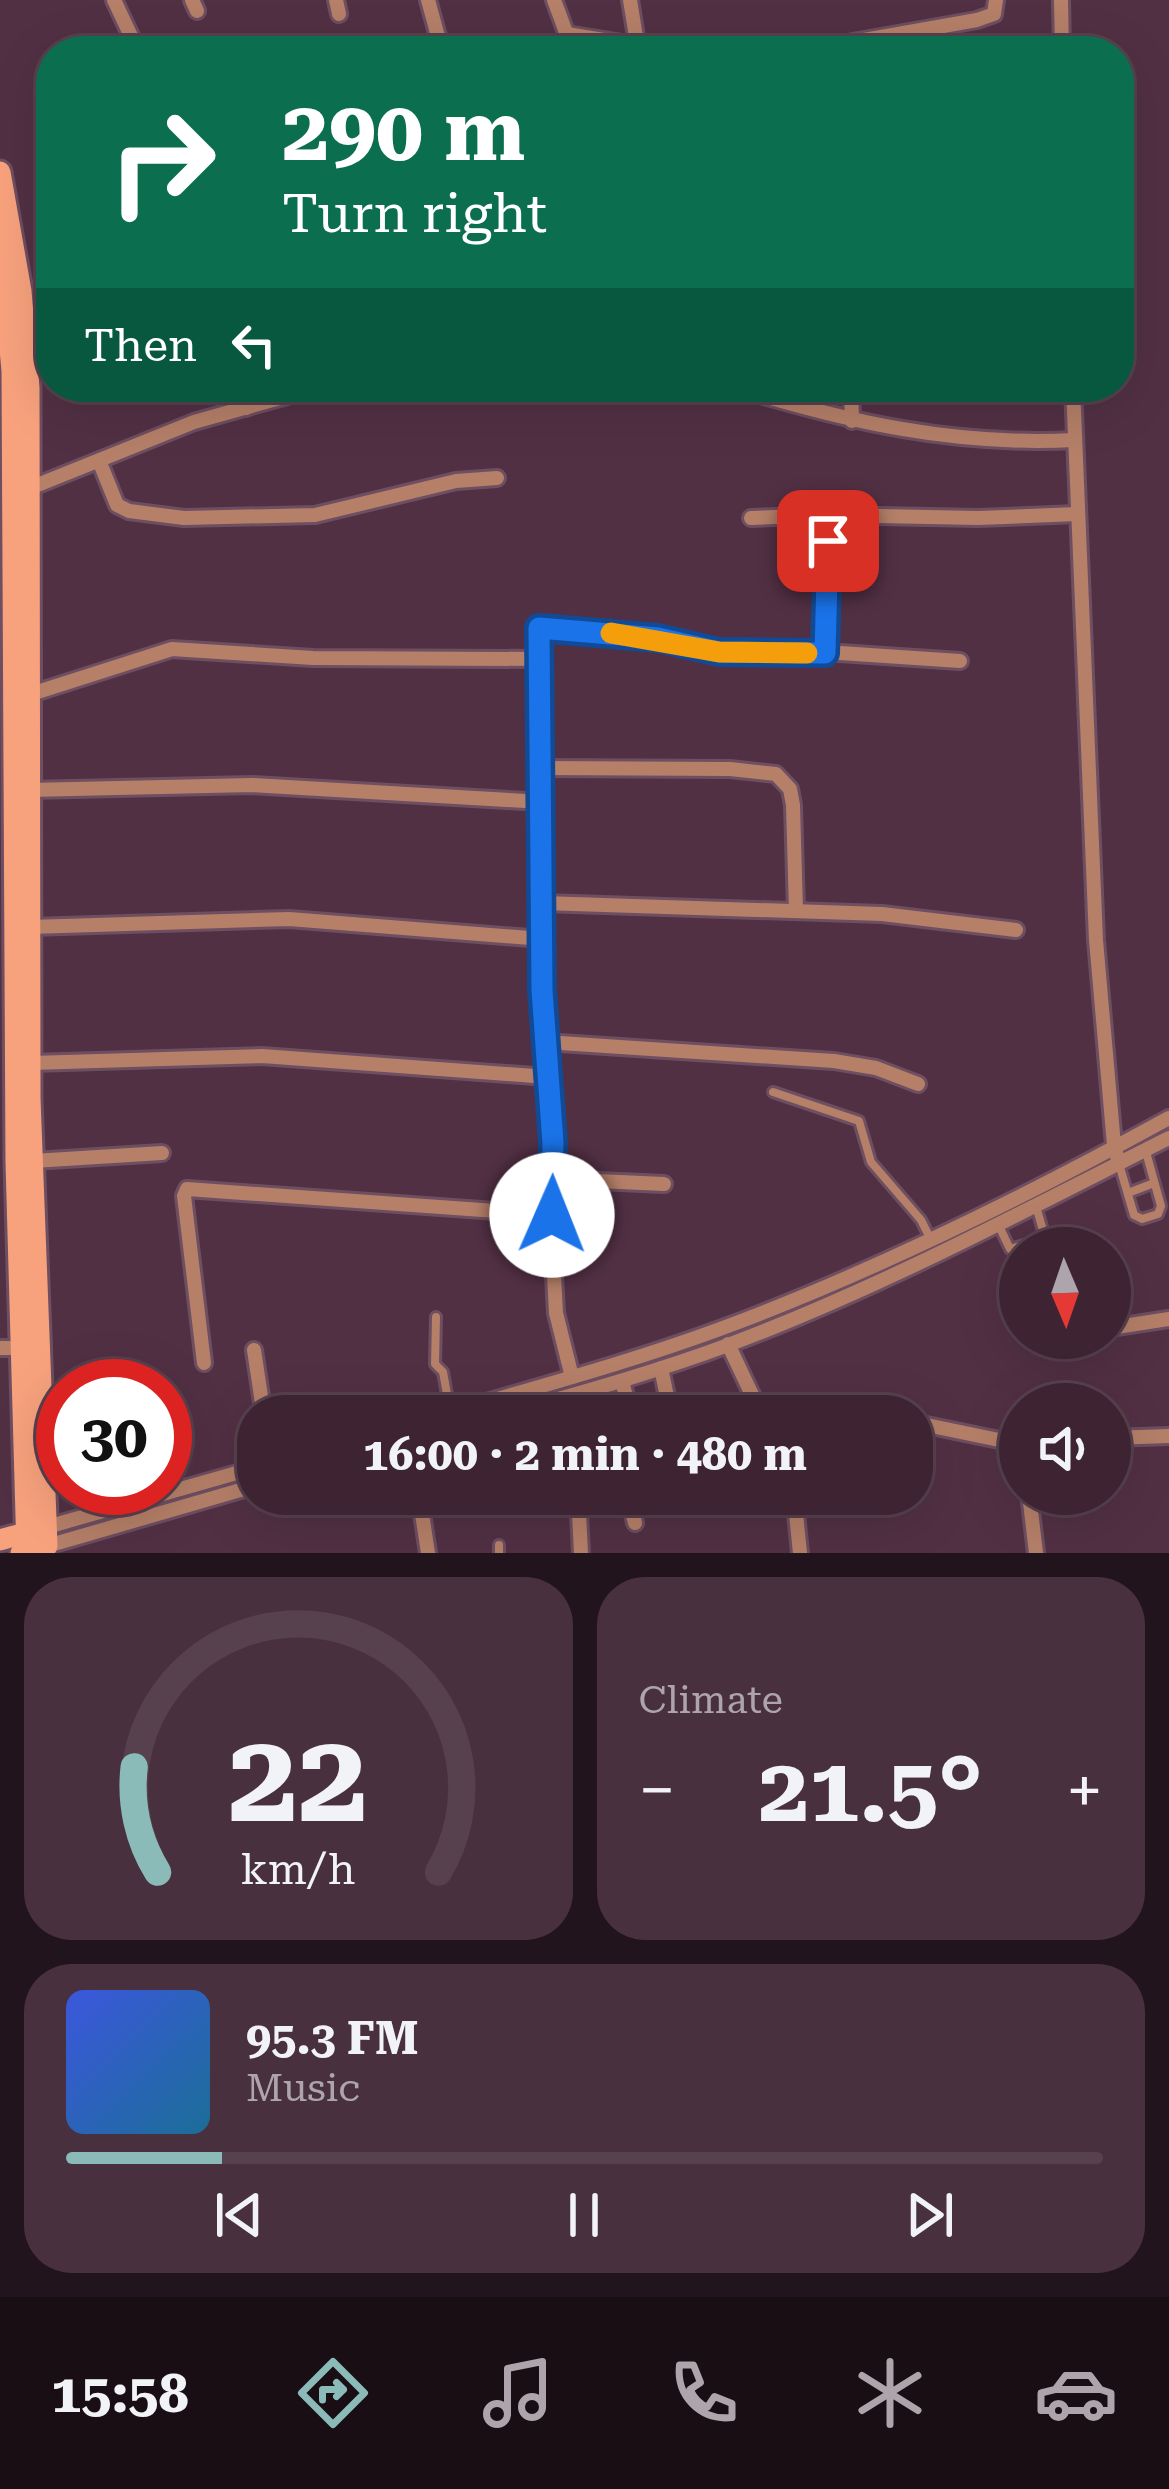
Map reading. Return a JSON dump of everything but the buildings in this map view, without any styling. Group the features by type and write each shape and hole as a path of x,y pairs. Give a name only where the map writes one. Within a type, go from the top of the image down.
{"street":[{"path":"114,0 132,36"},
{"path":"428,0 438,36"},
{"path":"554,0 566,34 582,36"},
{"path":"630,0 636,36"},
{"path":"887,36 977,20 994,14 996,0"},
{"path":"1061,0 1062,36"},
{"path":"0,172 21,291 6,432 28,695 14,799"},
{"path":"0,240 13,388 14,799 30,927 34,1542"},
{"path":"244,402 246,408"},
{"path":"14,496 194,422 267,402"},
{"path":"786,402 852,421 1017,443 1075,440"},
{"path":"851,402 852,421"},
{"path":"1074,402 1096,940 1119,1164"},
{"path":"100,464 117,505 184,518 315,514 456,481 497,478"},
{"path":"751,518 1077,514"},
{"path":"825,653 829,515"},
{"path":"572,1377 556,1313 542,939 539,628 658,638 719,652 960,662"},
{"path":"28,695 172,649 313,658 537,659"},
{"path":"541,768 730,769 776,774 790,789 793,805 796,911"},
{"path":"14,799 253,784 542,802"},
{"path":"21,873 8,956 10,1348 34,1542"},
{"path":"543,903 882,914 1016,930"},
{"path":"30,927 289,919 542,939"},
{"path":"545,1042 833,1061 876,1068 918,1084"},
{"path":"31,1063 262,1056 548,1077"},
{"path":"510,1395 722,1328 930,1238 1169,1118"},
{"path":"573,1395 661,1368 829,1304 1168,1142"},
{"path":"33,1160 162,1153"},
{"path":"553,1179 664,1184"},
{"path":"204,1363 184,1196 187,1189 196,1186 552,1215"},
{"path":"1131,1325 1169,1319"},
{"path":"728,1344 752,1395"},
{"path":"254,1350 260,1395"},
{"path":"661,1368 667,1395"},
{"path":"622,1381 626,1395"},
{"path":"933,1426 999,1440"},
{"path":"1131,1437 1169,1436"},
{"path":"34,1542 237,1474"},
{"path":"0,1540 34,1542 237,1490"},
{"path":"422,1515 428,1553"},
{"path":"579,1515 580,1553"},
{"path":"633,1515 635,1523"},
{"path":"796,1515 800,1553"},
{"path":"1031,1515 1036,1553"}],"lane":[{"path":"773,1092 859,1121 871,1162 921,1220 930,1238"},
{"path":"1119,1164 1137,1218 1158,1214 1161,1206 1145,1150"},
{"path":"1128,1193 1154,1183"},
{"path":"998,1225 1010,1249 1042,1240 1036,1206"},
{"path":"436,1317 435,1364 443,1372 444,1395"}],"slow traffic":[{"path":"611,633 719,652 807,653"}],"route":[{"path":"552,1215 553,1143 542,990 539,628 658,638 719,652 825,653 828,541"}]}
